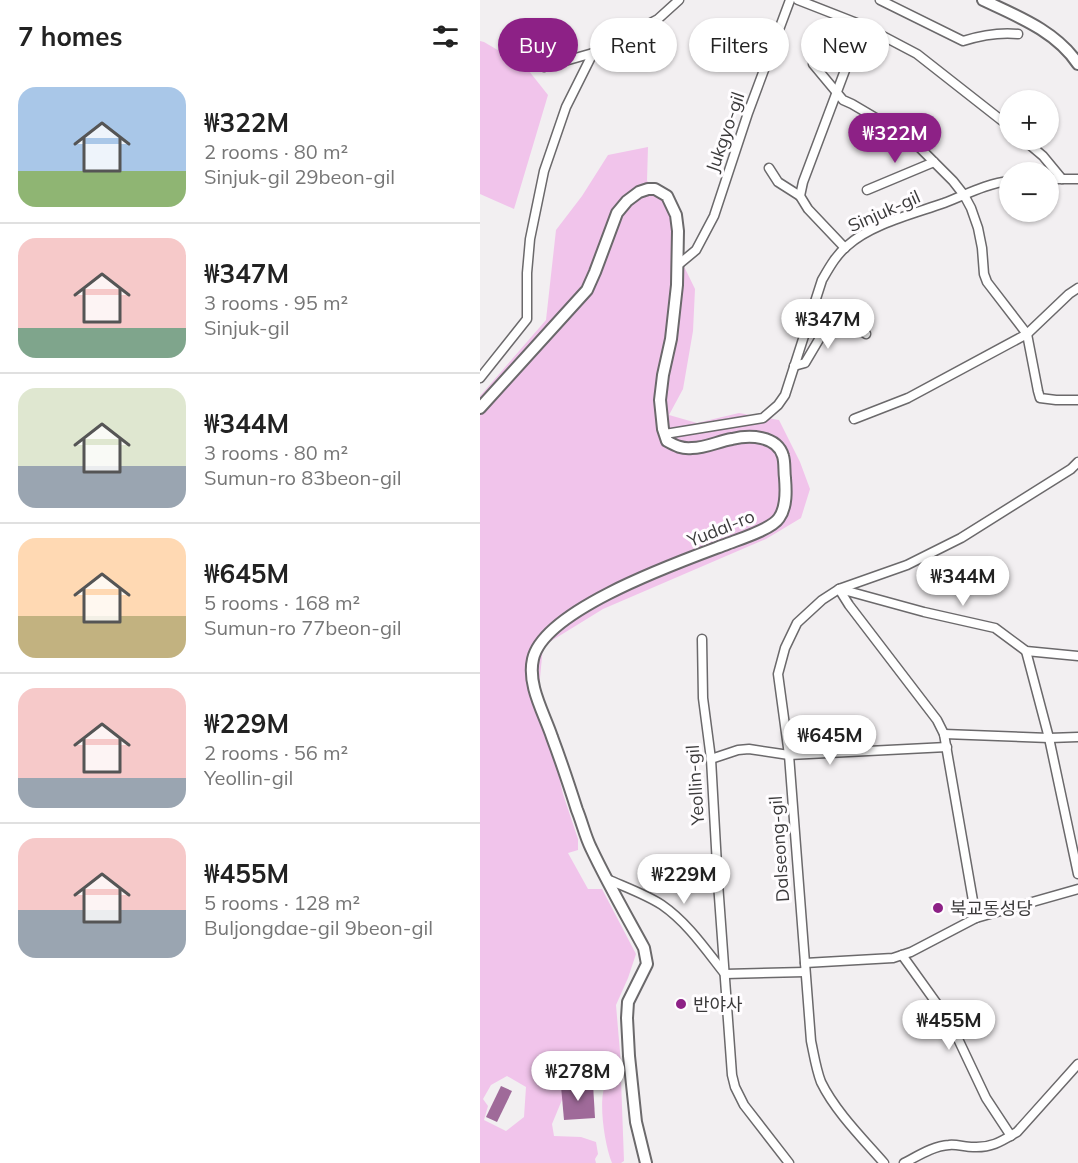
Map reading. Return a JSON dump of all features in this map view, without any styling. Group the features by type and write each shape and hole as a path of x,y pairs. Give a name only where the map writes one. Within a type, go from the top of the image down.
{"street":[{"path":"659,18 680,0"},
{"name":"Jukgyo-gil","path":"678,265 696,250 714,216 748,113 790,0"},
{"path":"798,0 844,18"},
{"path":"880,0 963,41 991,33 1018,34"},
{"path":"982,0 1030,22 1063,46 1078,64"},
{"path":"889,39 917,54 999,118"},
{"path":"480,378 527,319 530,239 544,171 566,107 590,59"},
{"path":"819,72 843,100 891,127 918,146 964,195 978,228 985,278 1027,334 1040,398 1078,400"},
{"path":"800,196 803,182 844,72"},
{"path":"1036,150 1062,179 1078,179"},
{"path":"867,190 934,162"},
{"path":"769,168 778,182 800,196 808,208 845,248"},
{"name":"Sinjuk-gil","path":"665,434 763,418 778,405 785,394 822,280 845,248 863,234 878,227 999,183"},
{"path":"480,408 587,290 617,213 639,192 656,189 667,196 676,215 678,231 677,285 660,400 665,434"},
{"path":"854,419 908,398 1027,334 1078,288"},
{"path":"794,366 805,363 834,315 840,316 866,334"},
{"name":"Yudal-ro","path":"646,1163 636,1122 627,1018 628,1002 646,964 644,948 590,846 536,694 532,671 533,657 552,629 591,603 640,578 769,526 779,518 786,492 783,456 779,448 769,440 752,437 733,438 694,448 679,448 667,441 665,434"},
{"name":"Dalseong-gil","path":"884,1163 826,1092 820,1079 811,1041 789,755 778,674 785,648 797,622 822,600 839,589 906,565 961,538 1071,469 1078,462"},
{"path":"839,589 995,628 1026,651 1078,656"},
{"path":"839,589 937,720 944,734 976,918"},
{"name":"Yeollin-gil","path":"702,639 703,687 711,759 732,1075 744,1105 789,1163"},
{"path":"1026,651 1049,738 1078,874"},
{"path":"944,734 1049,738 1078,736"},
{"path":"711,759 738,750 749,749 789,755 947,747"},
{"path":"607,879 660,903 674,914 725,974 893,958 976,918 1078,889"},
{"path":"902,955 950,1022 986,1098 1011,1136"},
{"path":"904,1163 930,1150 949,1144 974,1147 993,1146 1011,1136 1078,1064"}],"shaded area":[{"path":"480,41 498,50 498,72 530,72 548,95 514,209 480,194"},
{"path":"648,147 647,181 678,206 678,254 695,289 693,331 683,389 669,415 697,423 739,413 779,420 800,462 810,489 801,518 766,539 603,609 543,646 539,689 563,794 578,839 578,850 568,853 588,889 602,889 636,954 616,1005 624,1161 612,1163 604,1128 603,1093 610,1070 590,1065 569,1083 552,1124 554,1136 581,1137 596,1142 598,1154 595,1159 596,1163 480,1163 480,396 546,320 556,230 582,196 608,155","holes":["507,1076 526,1087 524,1117 506,1131 484,1120 488,1106 483,1099 491,1085"]}],"building":[{"path":"593,1084 595,1118 564,1120 561,1086"},
{"path":"501,1086 512,1091 497,1122 486,1117"}],"place":[{"name":"북교동성당","path":"938,908"},
{"name":"반야사","path":"681,1004"}]}
